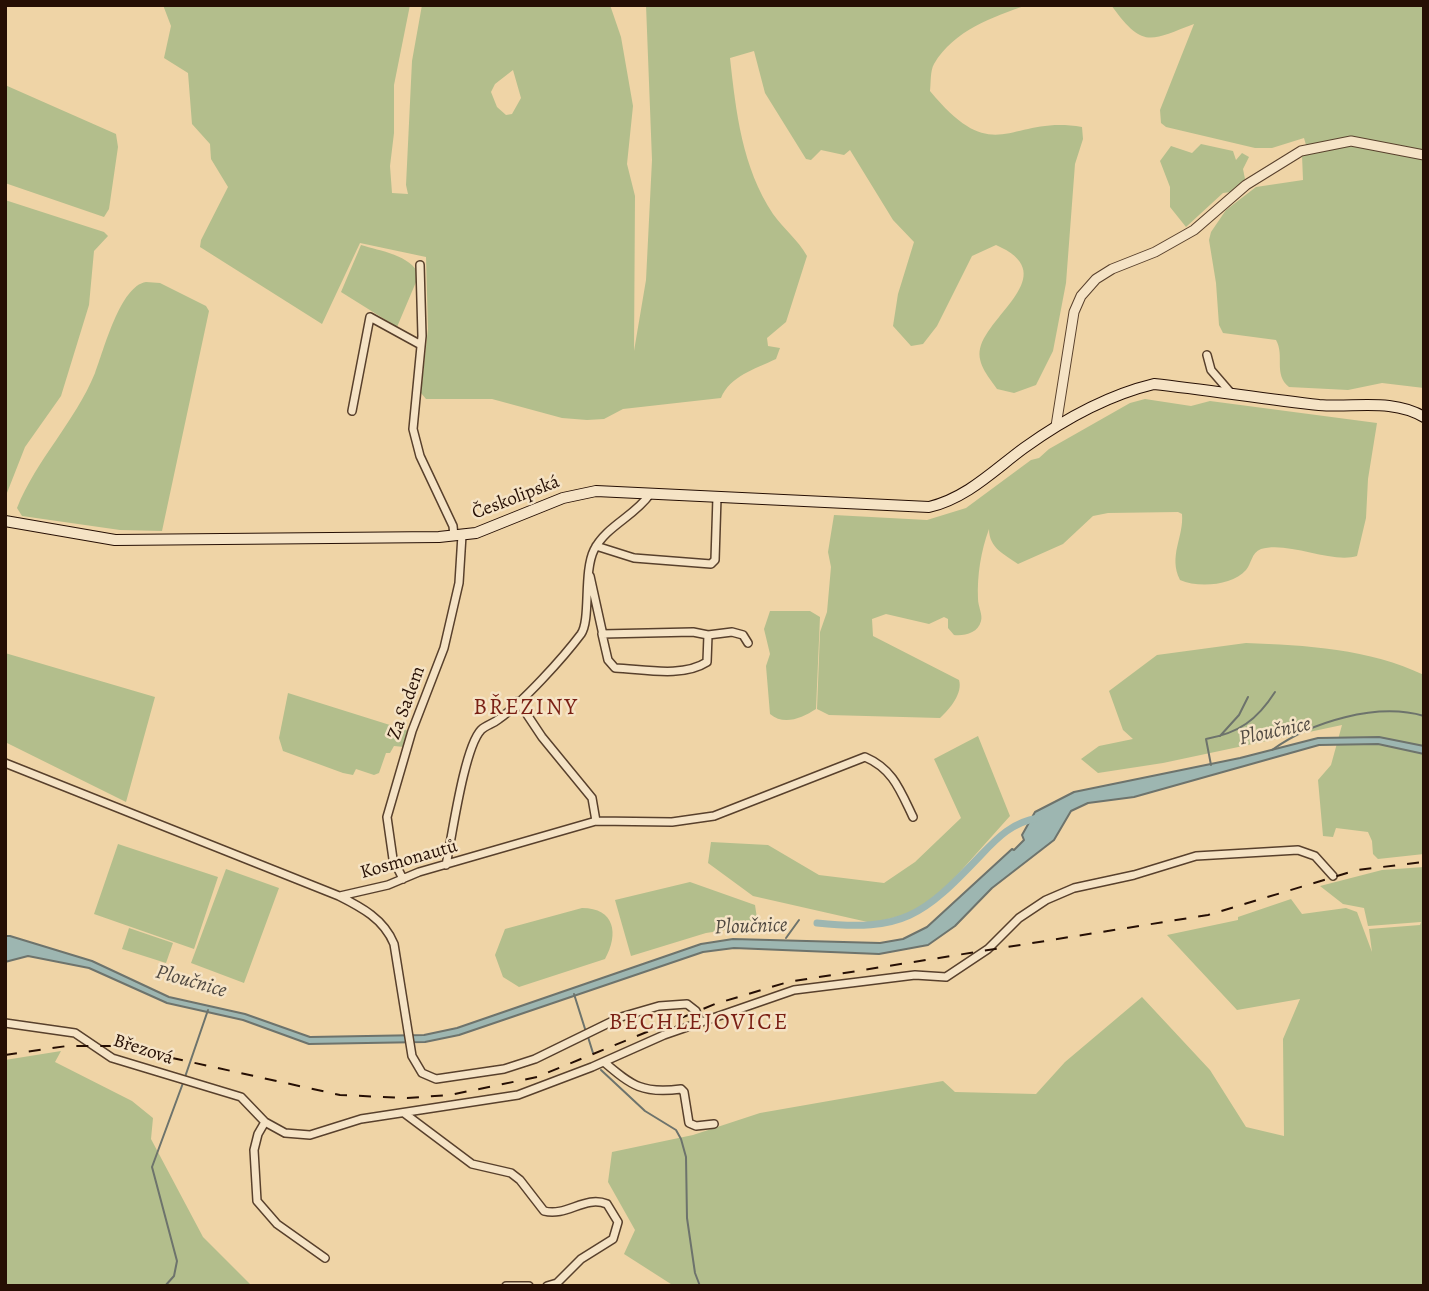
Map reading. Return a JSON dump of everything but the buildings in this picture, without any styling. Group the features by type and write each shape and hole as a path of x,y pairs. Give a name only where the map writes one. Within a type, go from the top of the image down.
{"main road":[{"name":"Českolipská","path":"5,522 115,540 458,536 492,527 563,498 596,491 929,507 965,493 1056,426 1130,390 1154,384 1322,405 1384,404 1413,410 1424,417"}],"street":[{"path":"1056,426 1074,312 1081,296 1096,279 1112,269 1155,253 1194,230 1246,185 1301,151 1351,141 1424,155"},
{"path":"420,265 421,345 413,419 415,441 458,536"},
{"path":"352,411 370,317 421,345"},
{"path":"1207,355 1211,370 1230,392"},
{"path":"446,865 470,757 480,731 499,720 583,631 588,569 596,546 601,538 642,505 650,494"},
{"path":"596,546 634,558 711,564 715,561 718,539 717,497"},
{"name":"Za Sadem","path":"403,879 393,859 387,817 412,732 444,648 459,583 458,536"},
{"path":"588,569 608,660 615,668 675,671 698,668 707,662 708,635"},
{"path":"603,635 693,632 708,635 732,632 743,635 748,643"},
{"path":"518,701 542,737 592,798 596,821"},
{"name":"Kosmonautů","path":"5,763 339,896 596,821 672,822 714,816 865,757 881,764 892,775 913,817"},
{"path":"325,1258 277,1224 257,1201 254,1150 258,1134 265,1122 285,1133 310,1135 361,1119 472,1105 518,1095 700,1021 813,986 915,975 946,977 988,949 1019,918 1046,900 1074,888 1134,875 1196,856 1298,850 1315,856 1333,876"},
{"path":"361,907 364,890"},
{"path":"339,896 361,907 388,931 394,944 412,1056 422,1073 446,1079 520,1064 585,1032 644,1009 673,1003 692,1007 700,1021"},
{"name":"Březová","path":"5,1023 75,1033 112,1058 241,1097 265,1122"},
{"path":"604,1062 620,1076 651,1092 681,1089 684,1092 690,1122 696,1126 714,1124"},
{"path":"404,1112 472,1164 511,1173 520,1180 544,1211 564,1212 589,1201 607,1204 618,1222 613,1240 580,1258 558,1283 547,1286"},
{"path":"506,1286 529,1286"}],"green space":[{"path":"163,5 410,5 394,85 394,133 390,166 392,193 408,194 406,185 412,61 422,5 610,5 621,37 633,106 627,164 635,196 634,351 646,280 652,160 646,5 1027,5 975,26 952,42 934,64 930,91 952,115 971,129 988,134 1057,125 1082,127 1083,139 1075,164 1066,283 1053,351 1036,385 1014,393 997,389 983,368 981,345 1018,292 1023,279 1023,267 1014,256 996,245 972,256 937,326 923,344 911,346 893,326 898,294 914,242 893,220 850,150 844,155 821,150 811,160 806,159 765,93 754,51 730,58 742,139 762,196 807,256 786,322 767,338 768,346 780,348 776,359 737,379 730,384 721,398 623,409 604,419 562,418 492,399 426,399 421,393 428,329 426,257 360,243 322,324 200,247 228,187 211,159 210,144 192,124 188,73 164,58 171,26","holes":["513,70 521,98 512,114 506,115 497,107 491,92 495,84"]},
{"path":"1111,5 1424,5 1424,151 1346,137 1306,145 1304,138 1272,148 1255,148 1166,127 1161,123 1160,110 1194,24 1156,37 1139,35"},
{"path":"5,85 116,134 118,147 109,209 104,217 5,183"},
{"path":"1201,144 1233,151 1236,160 1242,153 1249,157 1243,169 1245,179 1231,192 1223,193 1186,227 1170,207 1170,187 1160,161 1171,146 1192,153"},
{"path":"1346,145 1424,159 1424,388 1382,383 1348,390 1289,387 1281,376 1280,352 1276,340 1223,333 1219,325 1209,240 1211,232 1226,210 1256,187 1303,180 1302,155"},
{"path":"5,200 104,232 108,236 94,251 89,305 61,396 25,447 5,498"},
{"path":"361,245 402,258 415,268 419,275 397,327 341,292"},
{"path":"146,282 160,283 206,306 209,311 162,531 120,530 22,516 17,508 25,490 87,391 121,306 137,286"},
{"path":"1145,399 1191,406 1210,401 1377,423 1368,479 1366,518 1357,556 1335,557 1272,547 1261,549 1240,575 1224,582 1205,585 1180,580 1176,555 1182,514 1178,512 1108,513 1093,516 1063,544 1018,564 994,546 989,529 978,581 981,619 974,631 954,635 948,628 948,619 944,617 929,624 886,614 872,619 873,636 959,680 957,695 944,714 940,718 829,715 817,709 820,632 827,612 831,567 828,552 834,515 927,520 966,508 1049,449 1130,403"},
{"path":"770,611 810,611 820,617 816,709 793,719 781,720 770,714 766,666 770,654 764,629"},
{"path":"1246,643 1314,647 1360,654 1382,659 1424,675 1424,854 1378,859 1373,854 1368,832 1336,828 1333,837 1323,836 1318,780 1331,765 1342,725 1163,763 1098,773 1081,759 1099,746 1133,739 1123,730 1109,691 1157,655"},
{"path":"5,653 155,697 126,802 5,742"},
{"path":"288,693 409,731 404,747 394,746 390,753 386,753 379,773 374,775 356,769 353,775 343,773 283,751 279,738"},
{"path":"978,736 1010,816 950,883 927,903 908,914 872,923 753,896 708,863 711,842 768,845 819,875 884,883 915,862 961,818 934,759"},
{"path":"118,844 218,877 194,949 94,914"},
{"path":"1424,867 1424,1286 674,1286 624,1254 635,1230 608,1182 612,1152 693,1135 760,1113 943,1081 955,1092 1036,1094 1065,1062 1142,997 1210,1070 1246,1127 1284,1136 1283,1039 1300,999 1237,1010 1167,935 1238,920 1238,917 1291,899 1302,914 1346,908 1357,912 1372,952 1369,929 1420,925 1421,922 1368,926 1364,908 1343,904 1320,886 1382,870"},
{"path":"226,869 279,888 244,983 191,963"},
{"path":"690,882 755,905 758,925 706,933 631,956 615,900"},
{"path":"582,908 601,912 611,924 612,940 605,959 519,987 503,977 495,955 505,929"},
{"path":"129,928 173,943 166,963 122,949"},
{"path":"61,1051 55,1062 132,1101 153,1118 151,1139 203,1237 252,1286 5,1286 5,1060"}],"water":[{"path":"1379,737 1424,746 1424,754 1378,744 1319,745 1134,797 1088,803 1071,811 1054,840 992,888 955,926 928,945 879,954 734,948 703,952 459,1035 425,1042 309,1044 243,1020 167,1003 89,968 28,956 5,962 5,936 10,936 92,961 169,997 245,1014 310,1037 424,1035 457,1028 701,944 733,939 880,943 903,939 927,927 1014,850 1024,840 1022,835 1035,812 1074,792 1240,758 1318,738"}],"waterway":[{"name":"Ploučnice","path":"1211,765 1206,739 1228,733 1246,724 1275,692"},
{"name":"Ploučnice","path":"1220,736 1239,715 1248,697"},
{"name":"Ploučnice","path":"1272,750 1306,731 1345,717 1386,711 1424,716"},
{"path":"817,923 871,925 891,922 909,915 943,893 1006,831 1038,818"},
{"name":"Ploučnice","path":"786,938 799,920"},
{"path":"574,994 586,1032"},
{"name":"Ploučnice","path":"185,1077 208,1010"},
{"path":"588,1037 593,1053"},
{"path":"601,1070 645,1111 676,1130 681,1139 686,1157 687,1218 695,1273 700,1286"},
{"path":"165,1286 174,1276 177,1261 152,1167 183,1083"}],"railway":[{"path":"5,1055 67,1046 118,1046 340,1095 407,1098 450,1095 537,1077 715,1004 788,982 1208,915 1357,870 1424,862"}],"district":[{"name":"BŘEZINY","path":"526,708"},
{"name":"BECHLEJOVICE","path":"699,1023"}]}
